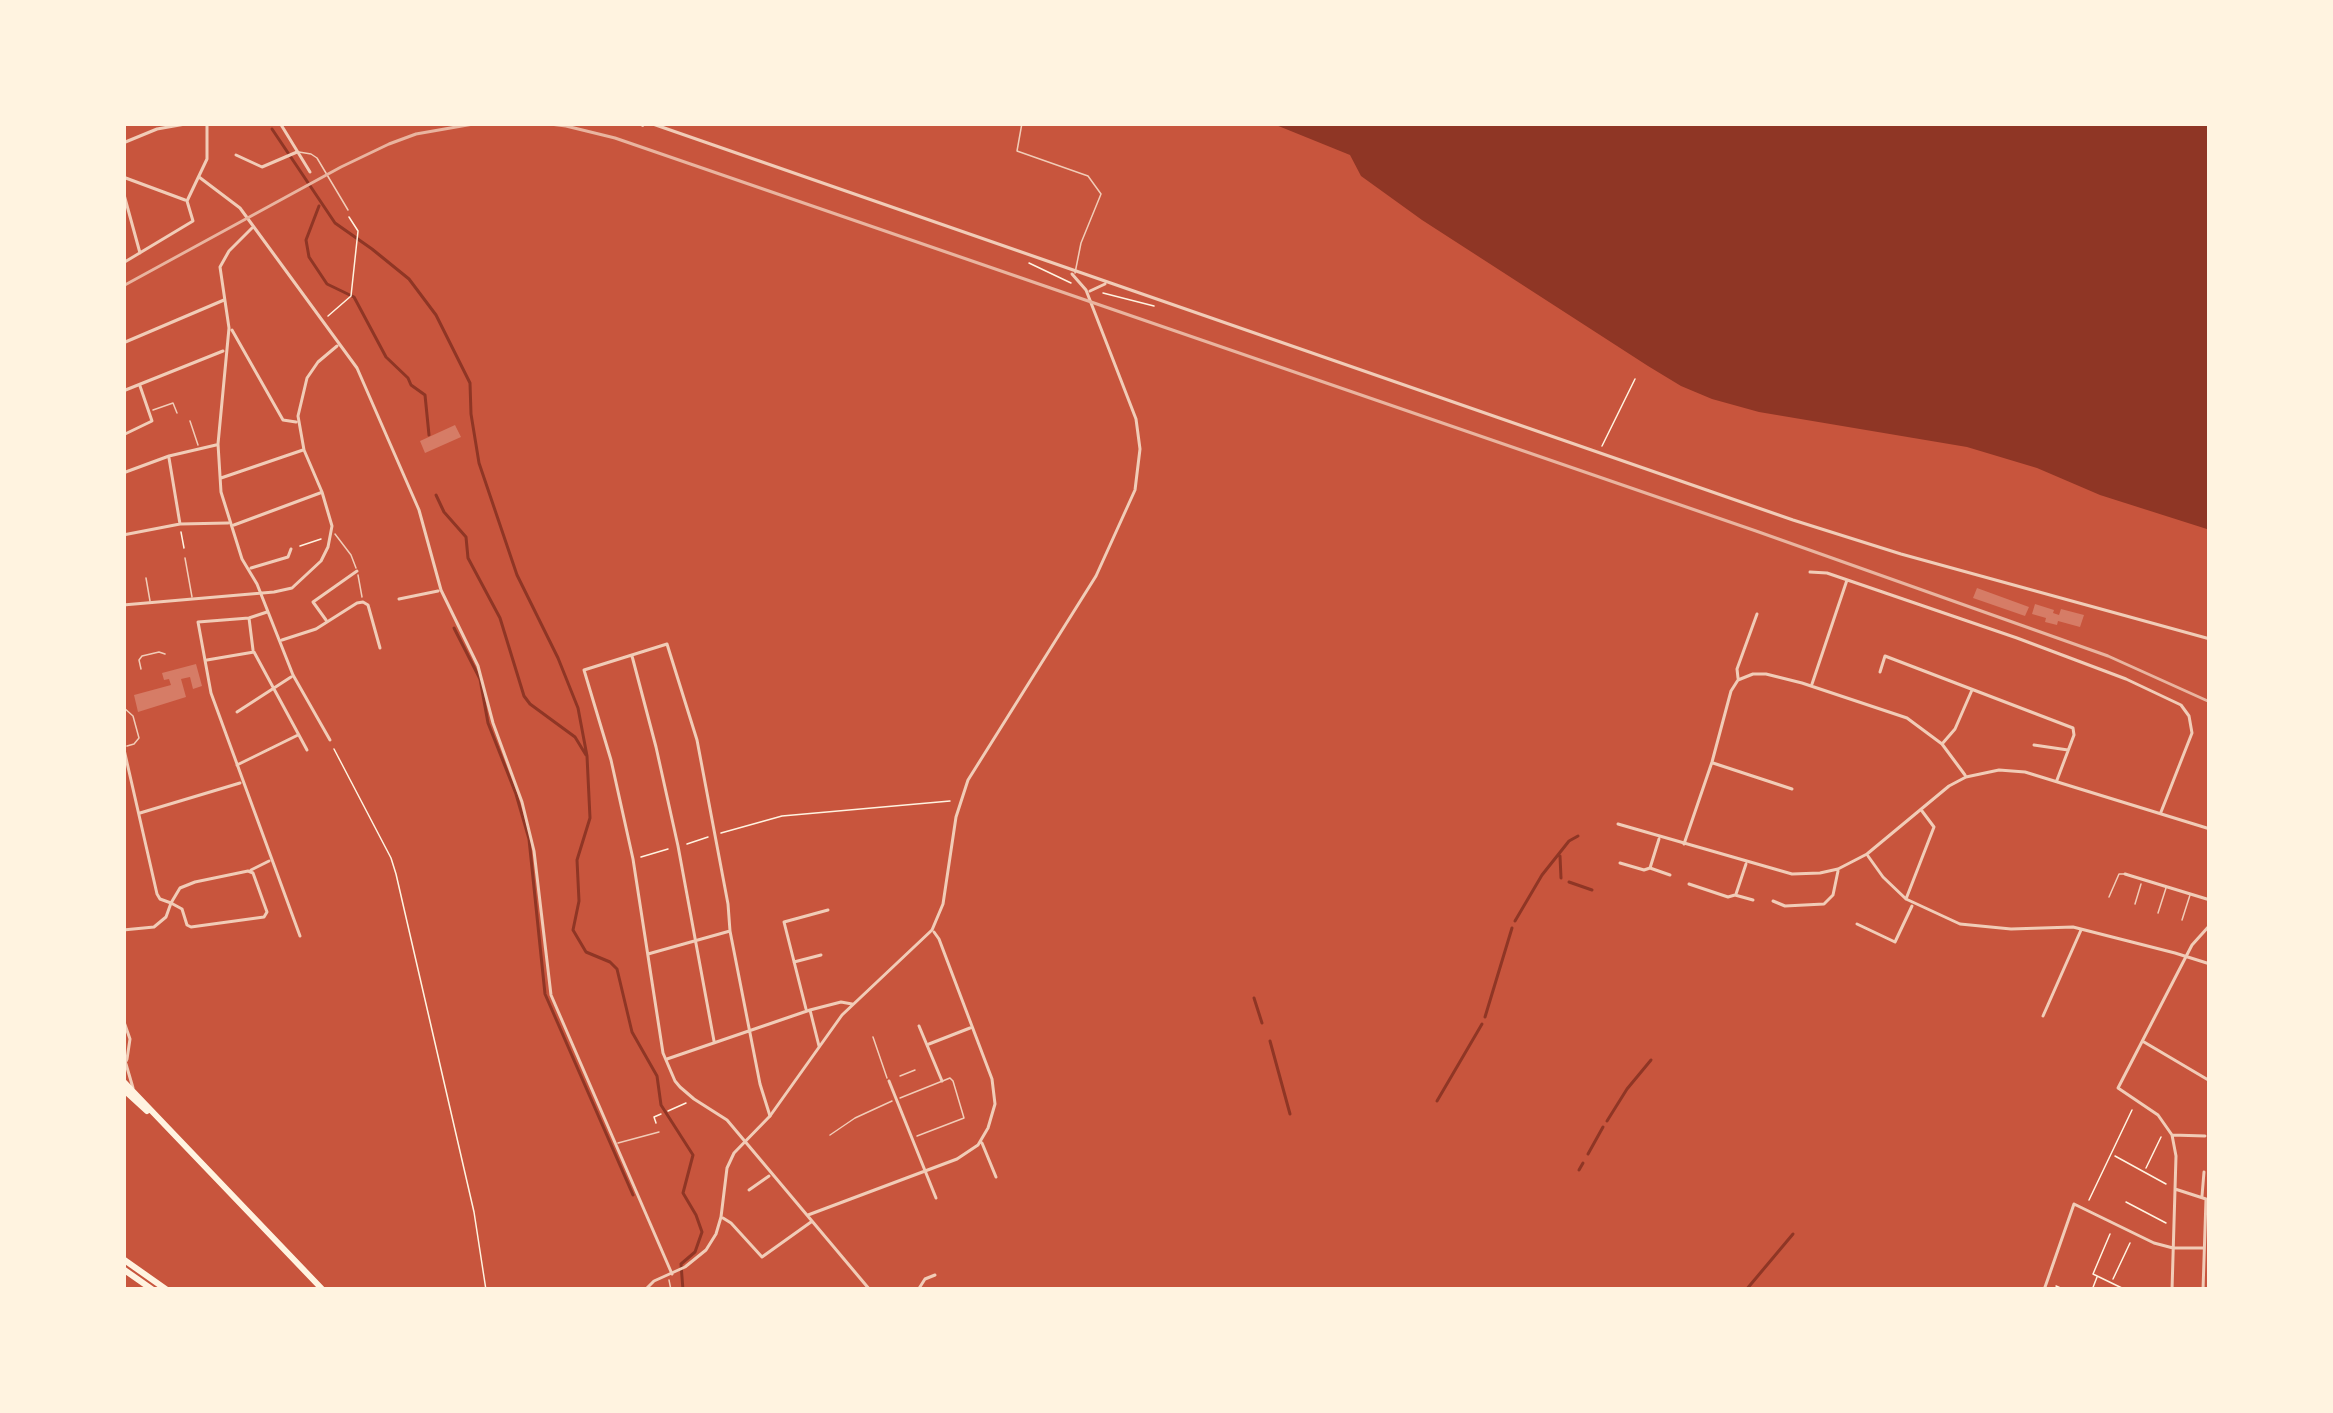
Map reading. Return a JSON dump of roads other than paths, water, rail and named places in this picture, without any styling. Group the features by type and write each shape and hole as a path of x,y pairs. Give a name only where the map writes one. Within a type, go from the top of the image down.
{"main road":[{"path":"123,1085 163,1124"},
{"path":"123,1085 323,1290"},
{"path":"123,1259 166,1290"},
{"path":"123,1269 153,1290"}],"street":[{"path":"123,143 157,129 191,123"},
{"path":"123,263 193,221 188,198 207,159 207,123"},
{"path":"280,123 310,172"},
{"path":"650,123 1859,542 2210,639"},
{"path":"236,155 262,167 297,152"},
{"path":"123,177 188,198"},
{"path":"199,177 240,208 357,368 418,510 441,590 478,667 522,802 534,851 549,988 614,1144 675,1273"},
{"path":"123,191 140,253"},
{"path":"252,228 220,267 229,328 219,479 242,559 250,568 293,675 330,740"},
{"path":"645,1290 711,1243 734,1153 770,1116 853,1005 932,930 943,904 960,800 974,769 1096,576 1135,490 1141,449 1136,419 1088,293 1067,270"},
{"path":"1088,293 1090,278"},
{"path":"1088,293 1107,284"},
{"path":"123,343 224,299"},
{"path":"229,328 284,420 298,423"},
{"path":"123,605 292,587 321,561 332,532 304,450 299,404 318,362 338,345"},
{"path":"123,391 225,350"},
{"path":"123,434 152,419 139,385"},
{"path":"123,473 218,444"},
{"path":"219,479 304,450"},
{"path":"169,456 180,524"},
{"path":"123,535 180,524 230,524 322,492"},
{"path":"250,568 288,556 291,548"},
{"path":"328,622 313,602 357,571"},
{"path":"1810,572 1827,573 2082,662 2181,705 2192,734 2160,814"},
{"path":"1811,686 1847,580"},
{"path":"399,599 441,590"},
{"path":"280,640 328,622 363,602 368,605 380,648"},
{"path":"268,611 249,618 198,622 211,694 300,936"},
{"path":"1684,844 1757,614"},
{"path":"249,618 254,652 307,750"},
{"path":"770,1116 730,932 697,740 667,644 631,653 584,670 611,760 632,859 666,1059 675,1081 694,1100 727,1120 870,1290"},
{"path":"205,661 254,652"},
{"path":"631,653 678,846 715,1041"},
{"path":"1880,672 1886,656 2073,728 2056,782"},
{"path":"1738,680 1766,674 1907,718 1942,744 1966,777"},
{"path":"237,712 293,675"},
{"path":"1942,744 1955,729 1973,688"},
{"path":"236,766 299,734"},
{"path":"2034,745 2068,750"},
{"path":"123,746 158,896 182,909 187,925 264,917 267,912 250,871"},
{"path":"1712,762 1792,789"},
{"path":"1618,824 1792,874 1838,869 1867,854 1966,777 2012,770 2210,829"},
{"path":"139,813 242,783"},
{"path":"1906,899 1934,827 1921,810"},
{"path":"1650,868 1660,837"},
{"path":"1867,854 1906,899 1960,924 2082,928 2210,964"},
{"path":"123,930 154,926 166,917 177,890 270,861"},
{"path":"1736,895 1747,862"},
{"path":"1620,863 1670,875"},
{"path":"1773,901 1785,906 1824,904 1833,895 1838,869"},
{"path":"2125,874 2210,900"},
{"path":"1689,884 1753,900"},
{"path":"1857,924 1895,942 1913,904"},
{"path":"819,1047 784,922 828,910"},
{"path":"2172,1290 2173,1135 2168,1124 2118,1088 2186,956 2210,926"},
{"path":"2044,1016 2082,928"},
{"path":"808,1215 967,1154 981,1142 995,1104 992,1079 932,930"},
{"path":"646,955 730,932"},
{"path":"794,962 820,956"},
{"path":"666,1059 808,1011 841,1002 853,1005"},
{"path":"123,1019 129,1031 124,1064 137,1095"},
{"path":"920,1026 942,1081"},
{"path":"927,1045 972,1028"},
{"path":"2144,1042 2210,1081"},
{"path":"889,1082 936,1198"},
{"path":"2173,1135 2205,1136"},
{"path":"981,1142 996,1178"},
{"path":"2202,1198 2204,1172"},
{"path":"749,1190 770,1175"},
{"path":"2175,1189 2206,1199 2203,1290"},
{"path":"2044,1290 2074,1204 2154,1243 2204,1249"},
{"path":"721,1217 762,1257 813,1221"},
{"path":"918,1290 935,1275"}],"lane":[{"path":"1022,123 1017,152 1088,176 1101,194 1081,243 1075,273"},
{"path":"297,152 317,158 348,210"},
{"path":"149,412 173,404 177,413"},
{"path":"190,421 199,449"},
{"path":"332,532 351,556 363,602"},
{"path":"185,558 193,597"},
{"path":"146,578 150,601"},
{"path":"141,669 142,656 165,654"},
{"path":"123,707 133,716 139,738 123,746"},
{"path":"2109,897 2119,874 2125,874"},
{"path":"2135,904 2143,880"},
{"path":"2158,913 2166,886"},
{"path":"2182,920 2190,894"},
{"path":"873,1037 889,1082"},
{"path":"900,1076 915,1070"},
{"path":"830,1135 855,1118 950,1078 964,1118 913,1137"},
{"path":"614,1144 659,1132"},
{"path":"671,1290 675,1273"}],"waterway":[{"path":"272,129 335,223 409,279 436,315 470,383 479,463 517,575 578,708 587,756 590,818 577,860 579,901 573,930 586,952 617,969 632,1032 657,1076 661,1105 693,1155 683,1193 702,1232 695,1252 681,1264 683,1290"},
{"path":"319,206 306,240 309,257 327,284 354,297 386,357 425,395 429,435"},
{"path":"436,495 466,537 468,558 500,618 524,696 575,737 586,755"},
{"path":"454,628 480,679 488,723 529,839 545,994 633,1195"},
{"path":"1515,921 1542,875 1578,836"},
{"path":"1560,856 1561,878"},
{"path":"1569,882 1592,890"},
{"path":"1485,1017 1512,928"},
{"path":"1254,998 1262,1023"},
{"path":"1437,1101 1482,1024"},
{"path":"1270,1041 1290,1114"},
{"path":"1607,1121 1651,1060"},
{"path":"1588,1154 1603,1127"},
{"path":"1579,1170 1583,1163"},
{"path":"1746,1290 1793,1234"}],"railway":[{"path":"123,286 389,144 416,134 479,123"},
{"path":"542,123 615,138 1756,531 2108,656 2210,702"}]}
